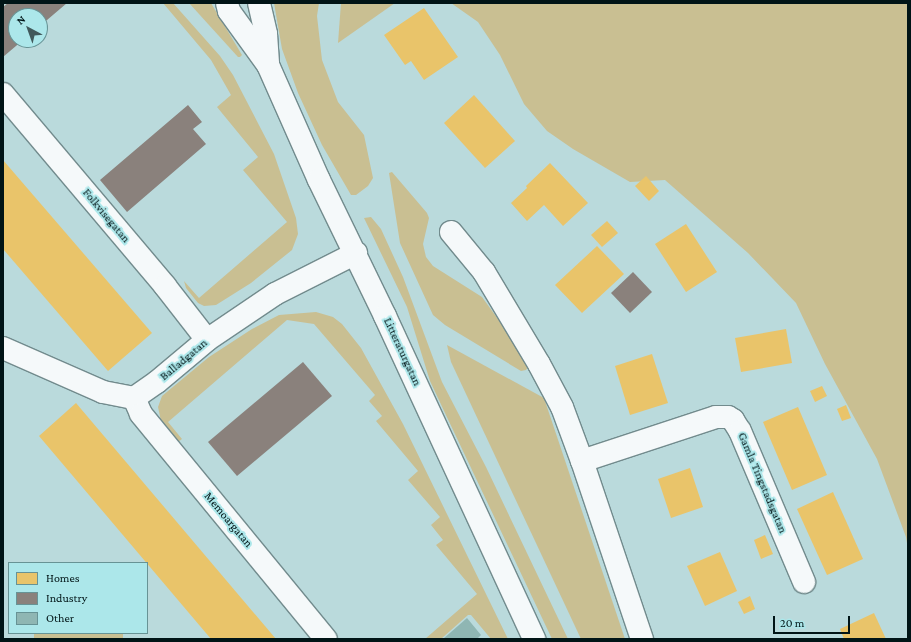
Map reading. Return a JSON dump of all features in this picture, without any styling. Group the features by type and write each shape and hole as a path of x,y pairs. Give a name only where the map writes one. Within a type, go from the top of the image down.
{"street":[{"name":"Litteraturgatan","path":"227,3 229,11 268,65 319,180 356,254 534,639"},
{"name":"Litteraturgatan","path":"259,3 266,34 268,65"},
{"name":"Folkvisegatan","path":"3,94 160,281 207,340"},
{"path":"451,232 484,272 542,369 562,407 582,461 642,639"},
{"name":"Balladgatan","path":"134,398 157,382 207,340 275,294 356,254"},
{"path":"3,348 103,392 134,398"},
{"name":"Memoargatan","path":"134,398 141,414 326,639"},
{"name":"Gamla Tingstadsgatan","path":"582,461 716,417 728,417 733,420 740,432 804,582"}],"shaded area":[{"path":"163,3 173,3 220,56 233,75 274,154 296,218 298,234 292,250 251,283 216,305 204,306 198,303 186,288 184,281 199,298 287,222 243,170 258,157 217,107 231,95 211,60"},
{"path":"189,3 211,3 242,55 240,57 238,57"},
{"path":"274,3 319,3 317,16 322,60 338,102 364,135 373,178 368,186 356,195 351,195 322,145 298,93 282,49"},
{"path":"341,3 395,3 338,43"},
{"path":"451,3 908,3 908,549 906,537 877,459 825,364 796,303 748,253 665,180 630,182 573,149 547,131 524,104 500,55 478,22"},
{"path":"392,172 427,213 429,218 423,244 426,257 433,266 482,297 522,352 528,367 526,370 521,371 445,325 433,315 400,243 389,173"},
{"path":"371,217 381,229 403,277 442,382 486,467 568,639 552,639 430,381 407,307 364,218"},
{"path":"316,312 333,317 342,324 361,348 403,424 508,639 491,639 471,615 468,615 441,639 425,639 477,594 436,545 443,540 431,525 440,517 408,480 418,471 376,421 382,416 369,401 375,395 314,324 287,320 168,422 182,439 178,442 161,421 158,407 162,396 209,357 252,329 279,315"},
{"path":"447,345 544,398 625,639 581,639 451,362"},
{"path":"34,634 123,634 123,639 34,639"}],"building: Homes":[{"path":"424,8 458,57 424,80 411,61 405,65 384,35"},
{"path":"474,95 515,141 485,168 444,123"},
{"path":"3,160 152,333 108,371 3,249"},
{"path":"550,163 588,203 563,226 544,205 527,221 511,203"},
{"path":"646,176 659,191 649,201 635,186"},
{"path":"607,221 618,233 602,247 591,235"},
{"path":"686,224 717,272 686,292 655,244"},
{"path":"597,246 624,274 582,313 555,285"},
{"path":"786,329 792,363 741,372 735,338"},
{"path":"652,354 668,403 630,415 615,366"},
{"path":"822,386 827,396 815,402 810,391"},
{"path":"76,403 276,639 211,639 148,565 148,562 146,562 39,436"},
{"path":"846,405 851,418 842,421 837,409"},
{"path":"798,407 827,475 792,490 763,422"},
{"path":"690,468 703,507 671,518 658,479"},
{"path":"833,492 863,559 827,575 797,509"},
{"path":"765,535 773,554 761,559 754,540"},
{"path":"720,552 737,591 705,606 687,566"},
{"path":"750,596 755,609 744,614 738,602"},
{"path":"874,613 886,639 844,639 840,629"}],"building: Industry":[{"path":"8,3 67,3 48,19 48,8 8,8 8,48 14,48 3,57 3,7"},
{"path":"188,105 202,122 193,129 206,144 127,212 100,180"},
{"path":"633,272 652,292 630,313 611,293"},
{"path":"303,362 332,396 237,476 208,442"}],"building: Other":[{"path":"467,618 481,635 477,639 443,639"}]}
